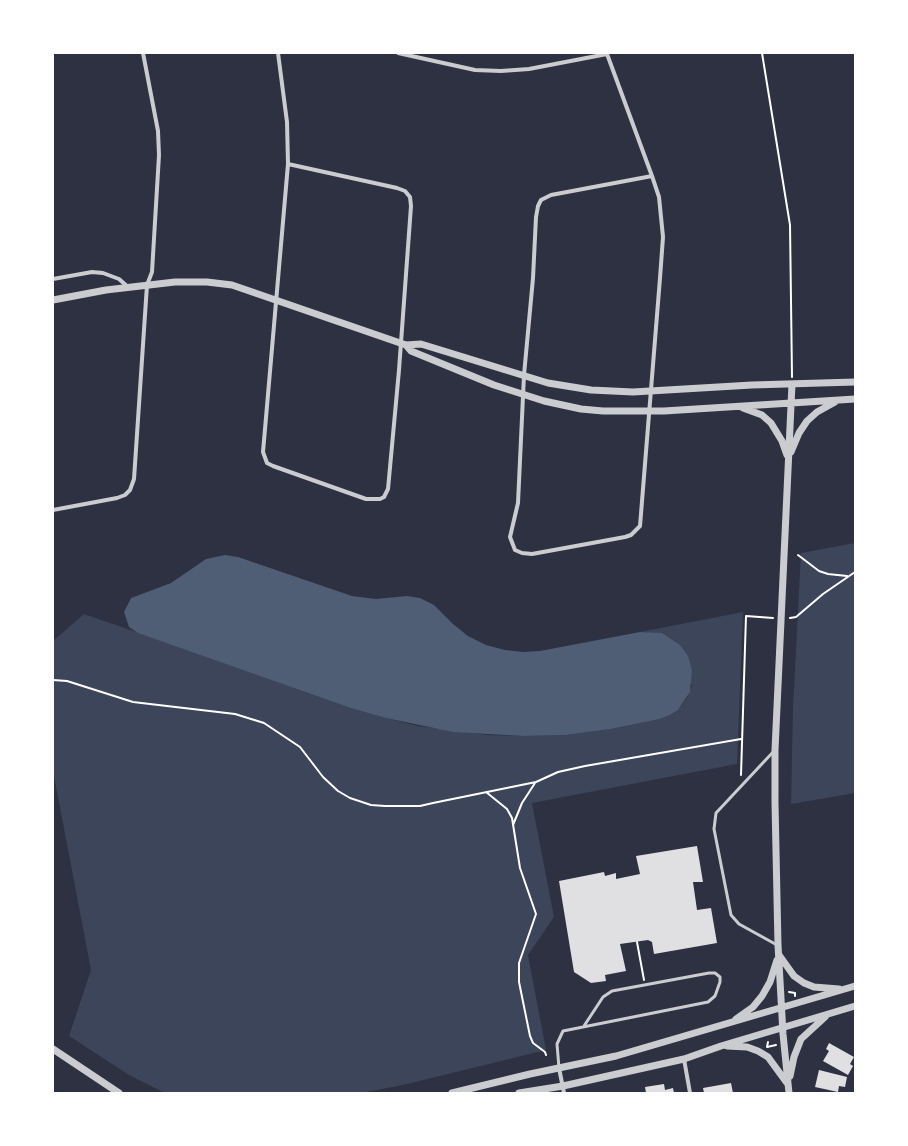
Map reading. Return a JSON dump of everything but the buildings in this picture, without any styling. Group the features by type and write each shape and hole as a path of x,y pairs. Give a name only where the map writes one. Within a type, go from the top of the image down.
{"street":[{"path":"53,510 117,498 125,494 132,485 147,285 152,272 158,155 158,131 143,53"},
{"path":"278,53 287,122 288,164 263,452 267,463 273,466 366,499 380,499 384,497 388,489 403,344 411,206 410,197 405,191 397,188 288,164"},
{"path":"398,53 411,54 475,70 501,72 529,69 607,53 652,176 659,197 663,238 641,521 636,531 625,537 527,555 515,550 510,537 518,503 523,386 536,217 542,200 551,195 652,176"},
{"path":"53,279 92,272 103,273 119,279 129,287"},
{"path":"53,300 129,287 175,282 207,282 232,285 277,299 403,344 415,353 523,395 581,409 603,411 649,411 855,399"},
{"path":"403,344 421,344 554,384 611,392 855,382"},
{"path":"789,1089 781,1008 778,945 775,848 775,750 792,384"},
{"path":"788,460 799,433 807,422 824,407 841,400"},
{"path":"737,407 758,413 771,423 782,441 788,460"},
{"path":"779,954 794,976 804,983 814,987 845,989"},
{"path":"730,1023 752,1007 762,996 770,982 779,954"},
{"path":"452,1093 616,1056 855,986"},
{"path":"519,1093 563,1090 684,1059 721,1046 855,1006"},
{"path":"789,1089 794,1057 801,1039 828,1014"},
{"path":"721,1046 746,1047 758,1050 768,1057 776,1066 789,1089"},
{"path":"53,1049 118,1093"},
{"path":"684,1059 690,1093"},
{"path":"559,1068 563,1090"}],"lane":[{"path":"775,750 719,809 716,813 714,823 731,915 739,924 778,945"},
{"path":"559,1068 556,1047 559,1037 566,1030 708,1002 715,996 720,979 718,975 709,973 609,992 603,997 584,1026"}],"path":[{"path":"762,53 790,225 792,384"},
{"path":"798,555 819,571 828,574 848,576"},
{"path":"741,775 746,616 781,618 796,617 855,572"},
{"path":"53,680 67,681 133,702 235,714 264,723 300,747 323,777 338,791 350,798 371,805 420,806 536,782 558,772 585,766 741,739"},
{"path":"513,826 522,804 536,782"},
{"path":"486,792 507,809 512,818 520,868 536,914 519,963 519,982 530,1036 533,1043 545,1052 546,1055"},
{"path":"637,942 645,985"},
{"path":"794,993 797,988"},
{"path":"768,1042 767,1047 779,1044"}],"shaded area":[{"path":"855,543 855,793 791,804 793,708 801,553"},
{"path":"225,555 238,557 352,596 376,599 407,596 420,598 434,605 453,624 468,636 486,645 505,650 523,652 540,651 640,632 662,633 680,645 688,656 692,670 690,692 678,710 670,715 660,719 611,729 566,735 523,736 453,732 386,718 351,708 138,633 129,627 124,612 131,598 171,583 206,559"},
{"path":"743,612 737,764 532,803 554,917 528,955 546,1050 403,1085 361,1093 165,1093 129,1075 69,1036 91,970 53,771 53,641 84,614 386,718 418,726 488,735 523,736 566,735 611,729 660,719 670,715 678,710 687,698 692,685 647,632 640,632"}]}
